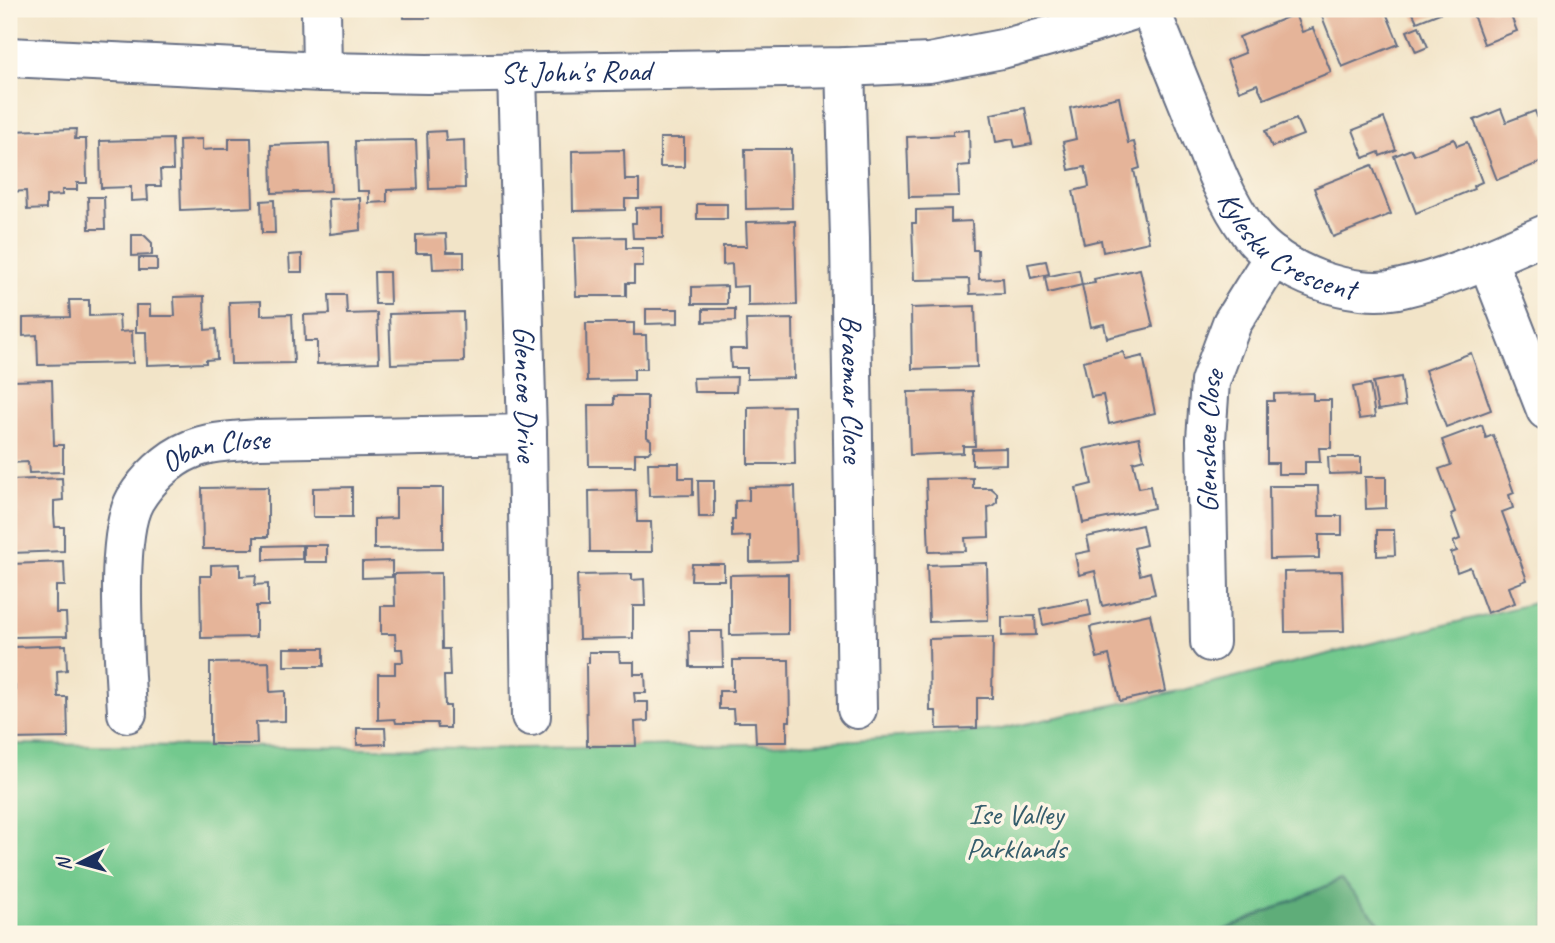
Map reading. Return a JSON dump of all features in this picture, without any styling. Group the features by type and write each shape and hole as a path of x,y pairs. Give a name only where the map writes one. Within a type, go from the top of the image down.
{"street":[{"path":"321,9 322,72"},
{"name":"St John's Road","path":"9,57 322,72 517,74 845,67 929,63 990,51 1075,29 1137,9"},
{"name":"Kylesku Crescent","path":"1150,9 1233,208 1250,234 1274,256 1317,281 1347,289 1400,289 1488,259 1546,234"},
{"name":"Braemar Close","path":"845,67 858,709"},
{"name":"Glencoe Drive","path":"517,74 527,434 531,716"},
{"name":"Glenshee Close","path":"1210,642 1206,439 1210,382 1232,323 1274,256"},
{"path":"1488,259 1546,410"},
{"name":"Oban Close","path":"127,713 123,543 134,502 158,471 189,450 226,442 258,439 527,434"}],"green space":[{"name":"Ise Valley Parklands","path":"1546,600 1546,934 1390,934 1340,880 1215,934 9,934 9,744 466,749 813,743 997,730 1183,690"},
{"path":"1341,880 1390,934 1215,934"}],"building":[{"path":"404,9 430,9 430,18 404,18"},
{"path":"1319,9 1397,9 1398,11 1387,15 1399,44 1342,67"},
{"path":"1411,9 1450,9 1417,22"},
{"path":"1481,9 1508,9 1517,31 1484,44 1472,12"},
{"path":"1295,14 1302,32 1313,28 1331,72 1264,99 1257,84 1239,91 1227,60 1245,53 1239,37"},
{"path":"1419,26 1428,47 1416,52 1407,31"},
{"path":"1119,97 1128,143 1134,142 1140,168 1134,170 1149,242 1103,252 1101,240 1084,244 1073,191 1089,187 1088,180 1085,167 1069,170 1063,142 1076,139 1070,108"},
{"path":"1025,108 1032,144 1015,147 1013,139 996,142 991,114"},
{"path":"1501,109 1506,122 1535,111 1546,140 1546,160 1497,180 1474,120"},
{"path":"1384,118 1396,150 1380,156 1379,152 1364,158 1353,130"},
{"path":"1296,119 1303,135 1272,147 1265,131"},
{"path":"76,129 75,139 86,139 87,183 77,183 77,190 62,190 62,195 46,196 46,209 27,210 26,191 9,192 9,131"},
{"path":"969,130 970,165 958,166 959,196 909,197 907,137 953,135 953,131"},
{"path":"445,131 446,141 464,140 465,188 429,189 427,132"},
{"path":"229,138 251,138 253,207 181,210 179,140 202,139 202,150 229,149"},
{"path":"660,138 684,138 684,167 660,167"},
{"path":"172,139 173,170 160,170 161,186 147,186 148,200 131,201 131,187 101,188 100,141"},
{"path":"1454,139 1457,146 1467,142 1482,182 1473,186 1474,189 1416,213 1394,156 1411,149 1414,155"},
{"path":"416,140 418,189 387,190 387,202 369,203 369,191 357,191 355,141"},
{"path":"329,143 331,191 272,193 271,145"},
{"path":"745,149 791,149 792,208 746,209"},
{"path":"624,150 625,180 639,180 639,199 625,199 625,210 573,211 572,151"},
{"path":"1372,165 1391,214 1333,237 1314,188"},
{"path":"88,197 104,197 105,229 89,229"},
{"path":"360,198 361,230 330,234 328,199"},
{"path":"274,200 275,233 262,233 261,201"},
{"path":"697,204 727,204 727,219 697,219"},
{"path":"663,207 663,238 633,238 632,223 636,223 636,208"},
{"path":"951,209 951,222 972,221 973,250 978,250 979,279 1003,278 1004,293 970,294 969,279 914,280 912,223 916,223 916,210"},
{"path":"795,221 797,305 748,306 748,286 733,287 732,264 723,265 723,246 747,246 746,222"},
{"path":"446,234 447,252 464,252 464,268 433,269 432,253 416,253 416,235"},
{"path":"132,235 144,235 152,243 152,255 132,256"},
{"path":"626,237 626,248 643,248 643,266 634,266 634,283 626,283 626,296 576,296 574,238"},
{"path":"302,254 302,272 290,272 289,255"},
{"path":"139,258 157,258 157,270 139,270"},
{"path":"1046,261 1049,274 1031,278 1028,264"},
{"path":"1140,269 1153,327 1107,338 1104,324 1091,327 1082,285 1095,283 1094,279"},
{"path":"1079,270 1082,285 1048,293 1045,277"},
{"path":"374,272 389,272 390,304 375,304"},
{"path":"727,286 727,304 692,304 692,287"},
{"path":"329,295 346,295 347,314 377,313 379,362 317,364 317,341 305,341 304,315 330,314"},
{"path":"204,296 205,330 216,329 217,359 206,360 206,363 147,365 146,332 136,332 136,305 150,305 150,316 175,316 174,297"},
{"path":"69,300 89,300 89,316 119,315 120,332 132,331 133,363 38,365 37,335 23,336 23,318 70,317"},
{"path":"261,301 261,315 292,314 294,363 231,364 229,302"},
{"path":"975,306 977,367 912,369 911,308"},
{"path":"646,309 678,309 678,323 646,324"},
{"path":"703,309 735,309 735,321 703,322"},
{"path":"463,312 464,362 391,364 389,314"},
{"path":"793,319 794,378 747,379 747,368 731,368 730,349 747,349 746,320"},
{"path":"586,323 634,323 634,335 646,335 647,369 634,369 634,380 587,381"},
{"path":"1123,352 1126,360 1143,356 1155,413 1109,424 1103,395 1091,397 1083,361"},
{"path":"1471,353 1491,410 1446,427 1425,370"},
{"path":"737,377 736,392 694,392 693,378"},
{"path":"1401,377 1405,406 1378,410 1373,382"},
{"path":"52,380 54,445 63,445 63,472 29,473 28,462 9,463 9,381"},
{"path":"1370,384 1375,417 1359,419 1353,387"},
{"path":"973,391 975,446 963,446 963,453 910,455 908,392"},
{"path":"1313,393 1313,400 1331,400 1331,448 1319,448 1320,462 1305,462 1305,474 1278,474 1278,463 1267,463 1267,401 1274,401 1274,394"},
{"path":"614,396 647,396 647,437 651,440 651,450 648,453 635,453 635,466 589,466 588,405 614,405"},
{"path":"794,406 795,464 748,464 748,407"},
{"path":"1482,425 1486,438 1493,435 1514,493 1509,495 1513,508 1502,512 1527,580 1509,587 1515,603 1487,613 1470,567 1457,572 1451,553 1457,551 1453,542 1460,539 1451,514 1455,512 1439,469 1451,465 1442,440"},
{"path":"1139,437 1144,459 1133,462 1139,488 1150,486 1154,508 1083,523 1076,488 1092,484 1084,449"},
{"path":"1006,448 1006,464 972,465 972,449"},
{"path":"1328,457 1361,457 1361,473 1329,474"},
{"path":"648,463 679,463 679,478 693,478 693,495 649,496"},
{"path":"1365,477 1386,477 1386,508 1366,509"},
{"path":"62,478 63,500 54,501 54,515 55,527 64,527 64,551 12,553 12,539 9,539 10,480"},
{"path":"973,478 973,488 991,488 997,493 997,502 988,507 989,537 965,538 966,551 929,552 926,479"},
{"path":"698,481 714,481 714,517 699,517"},
{"path":"795,486 797,561 750,562 750,536 732,537 735,501 749,500 749,487"},
{"path":"1269,486 1318,486 1319,516 1342,516 1342,535 1319,535 1319,558 1270,559"},
{"path":"268,487 268,537 254,537 254,549 203,549 202,488"},
{"path":"352,487 352,517 313,517 313,488"},
{"path":"396,488 443,488 443,548 374,549 374,519 396,518"},
{"path":"636,490 637,522 651,522 652,552 590,552 589,491"},
{"path":"1142,525 1146,545 1134,548 1140,575 1150,572 1155,594 1102,606 1095,571 1079,575 1075,554 1090,551 1087,537"},
{"path":"1377,530 1394,530 1395,555 1377,556"},
{"path":"302,545 302,559 264,560 264,546"},
{"path":"304,545 327,545 327,562 304,562"},
{"path":"392,561 392,577 362,578 362,562"},
{"path":"64,562 65,586 56,586 56,613 66,613 67,636 13,637 13,623 9,623 9,601 13,601 11,564"},
{"path":"987,563 988,620 929,622 927,565"},
{"path":"240,564 240,576 256,575 255,585 268,584 268,606 256,606 256,637 201,638 200,576 211,576 211,565"},
{"path":"692,564 724,564 724,580 691,580"},
{"path":"1342,571 1344,631 1285,632 1284,572"},
{"path":"441,573 442,649 449,649 450,676 444,676 445,706 450,706 450,728 438,728 437,723 378,720 378,674 395,674 395,662 403,662 402,649 396,649 395,634 381,634 381,606 395,606 394,574"},
{"path":"632,574 632,580 644,579 645,606 633,606 633,638 579,639 577,575"},
{"path":"788,574 788,634 730,635 730,575"},
{"path":"1088,599 1091,615 1043,625 1040,609"},
{"path":"1150,614 1166,691 1120,701 1109,655 1097,658 1090,627"},
{"path":"1035,616 1036,635 1002,636 1002,617"},
{"path":"689,631 722,631 723,667 690,667"},
{"path":"993,637 992,698 977,698 977,728 937,729 936,711 930,711 929,639"},
{"path":"66,645 67,670 57,671 58,697 67,697 68,738 9,739 9,720 15,719 15,685 9,685 9,665 14,665 14,647"},
{"path":"284,648 324,648 324,666 284,666"},
{"path":"589,652 619,652 620,662 634,662 634,674 645,674 646,693 634,693 635,702 648,702 648,721 635,722 636,746 587,746 586,663 589,663"},
{"path":"733,660 789,660 790,721 787,721 787,742 756,742 755,722 734,722 733,709 719,709 719,691 733,691"},
{"path":"269,662 270,692 285,691 285,721 256,722 257,744 210,744 210,663"},
{"path":"357,728 385,728 386,744 357,745"}]}
